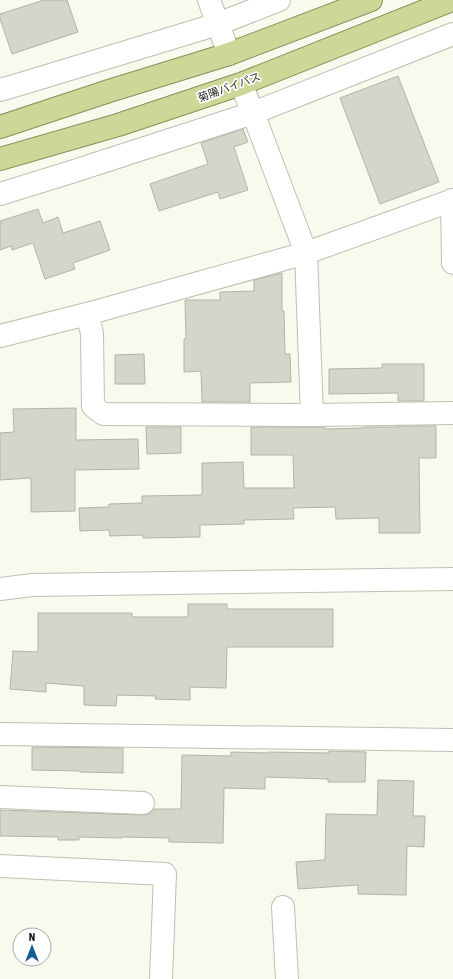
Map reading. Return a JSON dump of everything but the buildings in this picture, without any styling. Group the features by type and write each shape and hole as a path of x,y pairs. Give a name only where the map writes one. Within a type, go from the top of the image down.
{"highway":[{"path":"0,127 229,54 371,0"},
{"name":"菊陽バイパス","path":"0,159 118,125 241,84 452,0"}],"street":[{"path":"208,0 229,54"},
{"path":"0,90 218,24 279,0"},
{"path":"0,194 253,113 453,34"},
{"path":"241,84 306,253 312,415"},
{"path":"0,336 87,314 306,253 452,200 453,263"},
{"path":"87,314 92,333 93,406 103,414 312,415 453,413"},
{"path":"0,589 32,585 453,579"},
{"path":"0,734 453,740"},
{"path":"0,797 143,803"},
{"path":"0,866 165,874 161,979"},
{"path":"283,907 287,979"}]}
